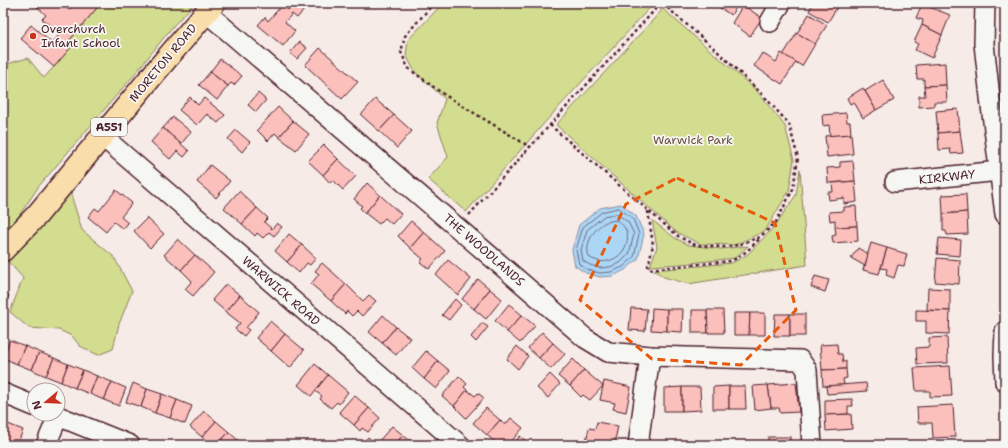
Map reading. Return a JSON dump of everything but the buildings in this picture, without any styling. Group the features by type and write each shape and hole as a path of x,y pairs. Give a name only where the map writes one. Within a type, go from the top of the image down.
{"main road":[{"name":"MORETON ROAD","path":"3,250 37,215 210,8"}],"street":[{"path":"770,22 781,3"},
{"path":"985,3 984,44 1005,214"},
{"name":"THE WOODLANDS","path":"210,8 359,144 458,227 585,338 608,352 650,356 800,360 807,370 812,445"},
{"name":"WARWICK ROAD","path":"102,136 460,445"},
{"name":"KIRKWAY","path":"895,182 999,171"},
{"path":"1005,331 1005,382"},
{"path":"638,445 650,356"},
{"path":"3,393 26,403"},
{"path":"66,419 130,445"},
{"path":"46,445 54,422"}],"path":[{"path":"434,3 405,36 401,52 408,68 443,94 530,147"},
{"path":"458,227 661,3 722,55 763,95 789,124 798,158 793,189 776,222 749,250 731,261 649,269 648,266 653,244 648,211"},
{"path":"550,125 648,211 678,236 691,243 696,245 724,247 738,245 760,237"}],"highlighted area":[{"path":"677,178 775,223 796,310 741,365 652,359 580,300 626,204"}],"green space":[{"path":"101,3 195,3 174,25 134,75 39,186 6,235 3,237 3,65 28,58 44,78 73,45 69,41"},
{"path":"443,3 654,3 547,120 466,212 428,179 448,157 437,123 445,99 415,72 406,55 408,40"},
{"name":"Warwick Park","path":"663,9 757,91 785,126 794,160 789,191 765,231 735,245 700,244 676,232 556,125"},
{"path":"800,169 807,265 688,284 664,277 654,270 732,263 748,254 774,227 796,195"},
{"path":"68,185 82,230 114,257 132,291 119,324 113,349 98,355 80,346 72,336 59,330 29,328 10,312 23,278 4,257"},
{"path":"652,220 675,238 689,245 721,249 748,246 735,258 650,266 657,247"}],"water":[{"path":"621,204 636,216 644,234 638,259 625,270 613,276 600,277 586,273 575,266 572,250 579,225 600,208"}],"place":[{"name":"Overchurch Infant School","path":"33,36"}]}
